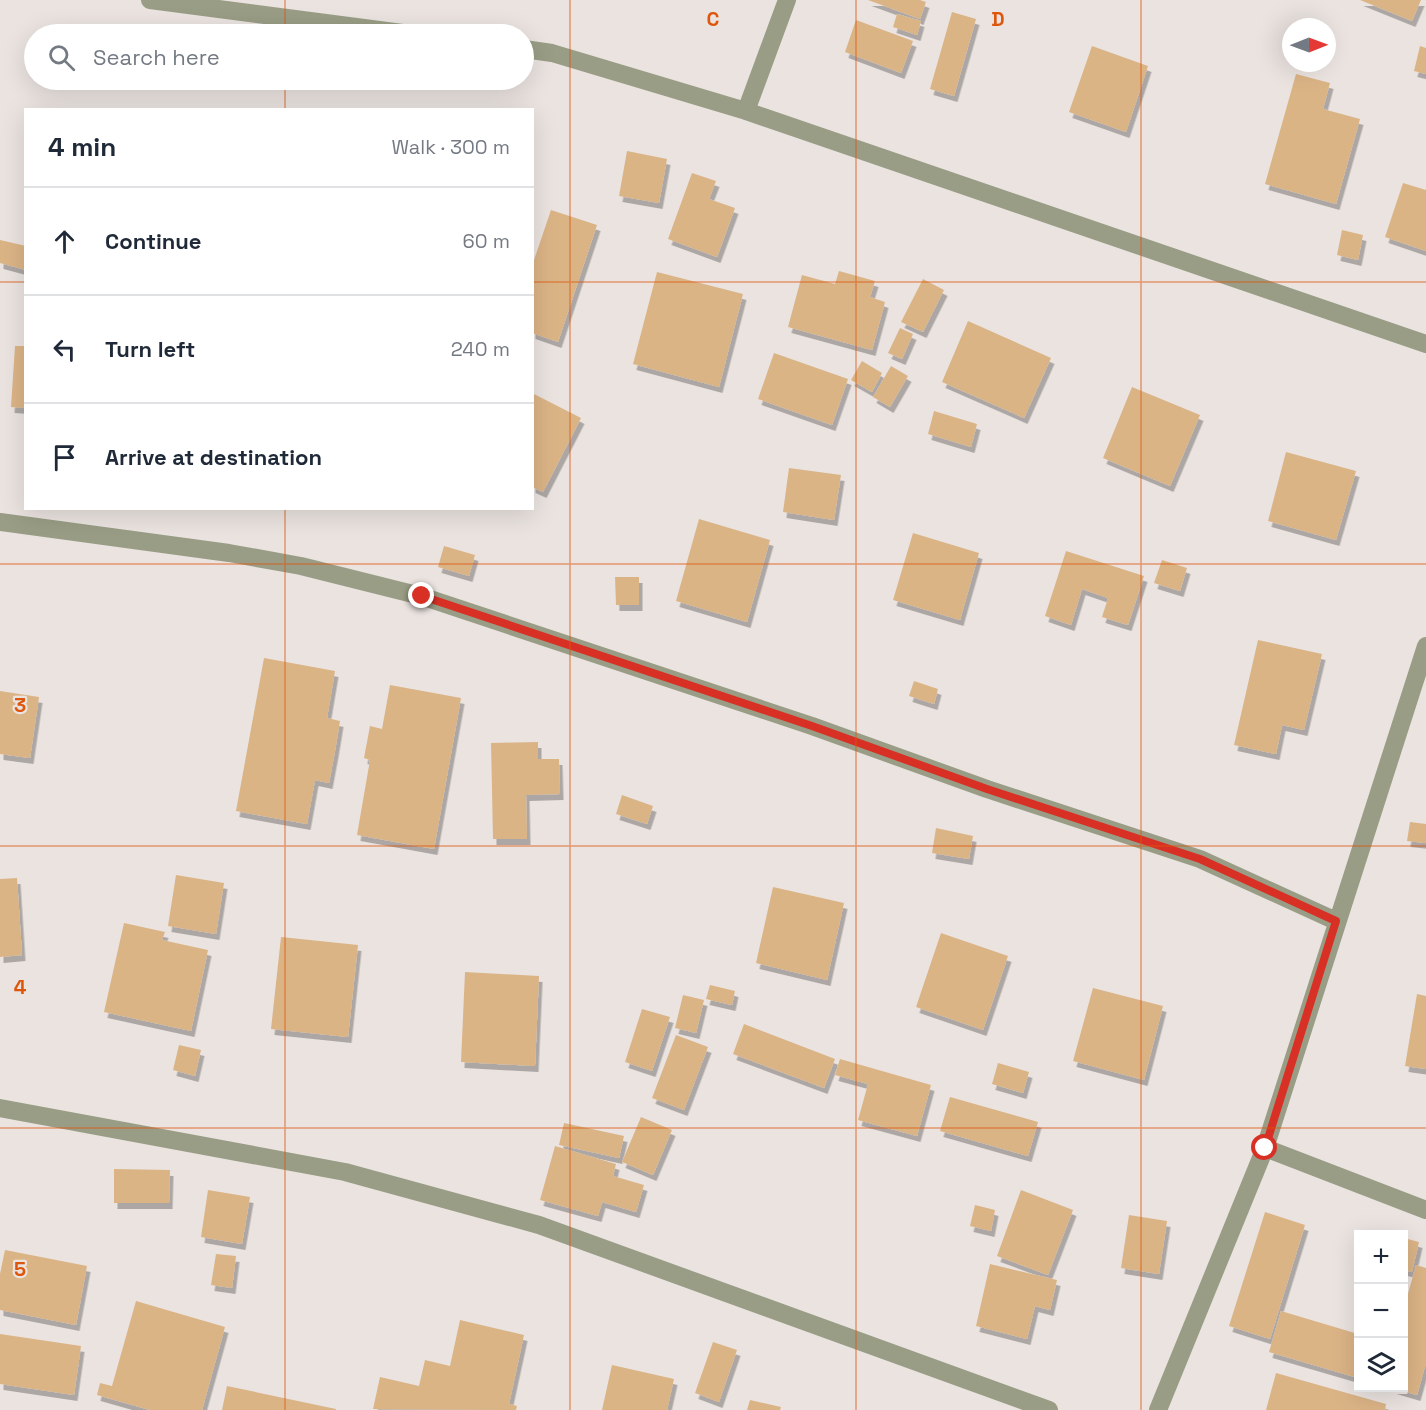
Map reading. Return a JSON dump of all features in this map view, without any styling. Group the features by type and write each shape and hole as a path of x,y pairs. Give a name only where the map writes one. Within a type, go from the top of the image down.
{"street":[{"path":"150,0 334,24"},
{"path":"746,111 788,0"},
{"path":"534,51 552,53 746,111 1426,344"},
{"path":"0,522 229,553 301,566 422,596 812,726 987,789 1200,859 1336,921"},
{"path":"1158,1410 1265,1148 1426,646"},
{"path":"0,1108 345,1172 539,1225 1049,1410"},
{"path":"1265,1148 1426,1210"}],"building":[{"path":"868,0 920,0 926,2 920,19"},
{"path":"1360,0 1421,0 1412,21"},
{"path":"952,12 976,19 954,96 930,89"},
{"path":"897,14 921,21 917,35 893,27"},
{"path":"856,20 913,41 901,73 845,52"},
{"path":"1092,46 1148,66 1126,132 1069,112"},
{"path":"1420,46 1426,48 1426,74 1414,71"},
{"path":"1296,74 1330,83 1323,109 1360,119 1336,204 1265,184"},
{"path":"627,151 667,159 659,203 619,196"},
{"path":"692,173 716,181 709,199 735,208 717,257 668,239"},
{"path":"1403,183 1426,190 1426,251 1385,237"},
{"path":"551,210 597,225 558,342 534,334 534,260"},
{"path":"1342,230 1363,235 1358,260 1337,255"},
{"path":"0,240 24,246 24,269 0,263"},
{"path":"839,271 875,281 870,297 885,302 872,350 788,327 802,275 835,284"},
{"path":"657,272 743,294 719,387 633,364"},
{"path":"923,279 944,290 923,332 901,322"},
{"path":"968,321 1051,358 1024,418 942,382"},
{"path":"900,328 913,334 902,359 888,353"},
{"path":"15,346 24,346 24,408 11,407"},
{"path":"774,353 848,379 832,425 758,399"},
{"path":"862,361 882,373 872,392 851,380"},
{"path":"891,366 908,376 890,407 873,397"},
{"path":"1132,387 1200,415 1170,486 1103,458"},
{"path":"534,394 581,418 543,492 534,488"},
{"path":"934,411 977,424 971,447 928,434"},
{"path":"1286,452 1356,471 1336,540 1268,521"},
{"path":"789,468 841,475 834,520 783,512"},
{"path":"699,519 770,540 747,622 676,601"},
{"path":"913,533 979,553 960,620 893,600"},
{"path":"444,546 475,555 469,576 438,567"},
{"path":"1066,551 1144,576 1128,625 1102,617 1108,598 1082,589 1071,625 1045,616"},
{"path":"1162,560 1187,568 1180,591 1154,583"},
{"path":"615,577 639,577 639,605 616,605"},
{"path":"1258,640 1322,654 1304,730 1282,725 1276,754 1234,745"},
{"path":"264,658 335,671 327,718 340,721 335,751 329,783 315,780 307,824 236,811"},
{"path":"914,681 938,689 934,704 909,696"},
{"path":"390,685 461,698 434,849 357,835 370,760 364,758 370,726 382,729"},
{"path":"0,691 39,697 30,758 0,754"},
{"path":"538,742 538,759 559,759 560,794 526,795 527,839 493,839 491,743"},
{"path":"622,795 653,806 647,824 616,814"},
{"path":"1410,822 1426,824 1426,843 1407,841"},
{"path":"936,828 973,836 969,859 932,853"},
{"path":"176,875 224,883 216,934 168,926"},
{"path":"17,878 22,955 0,957 0,879"},
{"path":"773,887 844,903 827,980 756,963"},
{"path":"124,923 165,932 162,940 208,950 191,1031 104,1012"},
{"path":"941,933 1008,956 983,1030 916,1007"},
{"path":"281,937 358,945 348,1037 271,1029"},
{"path":"465,972 539,976 535,1066 461,1062"},
{"path":"710,985 735,991 732,1005 706,999"},
{"path":"1093,988 1163,1006 1144,1080 1073,1061"},
{"path":"1417,994 1426,996 1426,1069 1405,1066"},
{"path":"683,995 704,1000 696,1033 675,1028"},
{"path":"642,1009 670,1017 652,1071 625,1062"},
{"path":"744,1024 835,1059 824,1088 733,1054"},
{"path":"676,1035 708,1047 684,1110 652,1098"},
{"path":"179,1045 201,1050 195,1076 173,1070"},
{"path":"840,1059 931,1085 917,1136 858,1120 868,1084 835,1075"},
{"path":"998,1063 1029,1072 1023,1093 992,1084"},
{"path":"950,1097 1038,1122 1028,1156 940,1131"},
{"path":"641,1117 672,1130 653,1175 622,1162"},
{"path":"564,1123 624,1136 619,1158 559,1145"},
{"path":"555,1146 616,1164 613,1176 644,1185 636,1212 602,1202 598,1216 540,1200"},
{"path":"114,1169 170,1170 169,1203 114,1203"},
{"path":"208,1190 250,1197 242,1244 201,1237"},
{"path":"1021,1190 1073,1210 1048,1275 997,1256"},
{"path":"975,1205 995,1210 991,1231 970,1226"},
{"path":"1265,1212 1305,1225 1270,1339 1229,1326"},
{"path":"1129,1215 1167,1221 1159,1274 1121,1268"},
{"path":"1408,1239 1419,1242 1412,1272 1408,1271"},
{"path":"5,1250 87,1266 76,1325 0,1310 0,1274"},
{"path":"216,1254 236,1256 232,1288 211,1285"},
{"path":"990,1264 1057,1280 1050,1310 1035,1306 1027,1339 976,1326"},
{"path":"1416,1265 1426,1268 1426,1363 1417,1395 1407,1392 1408,1294"},
{"path":"136,1301 225,1327 202,1410 150,1410 97,1395 100,1383 112,1386"},
{"path":"1281,1311 1354,1333 1354,1377 1269,1352"},
{"path":"460,1320 524,1335 509,1404 517,1406 516,1410 373,1409 380,1377 419,1386 425,1360 450,1366"},
{"path":"0,1334 81,1346 74,1395 0,1384"},
{"path":"713,1342 737,1350 719,1402 695,1393"},
{"path":"612,1365 674,1379 667,1410 602,1410"},
{"path":"1276,1373 1386,1404 1385,1410 1266,1410"},
{"path":"227,1386 336,1409 336,1410 222,1410"},
{"path":"750,1400 781,1407 780,1410 747,1410"}],"route":[{"path":"422,596 812,726 987,789 1200,859 1336,921 1265,1148"}]}
